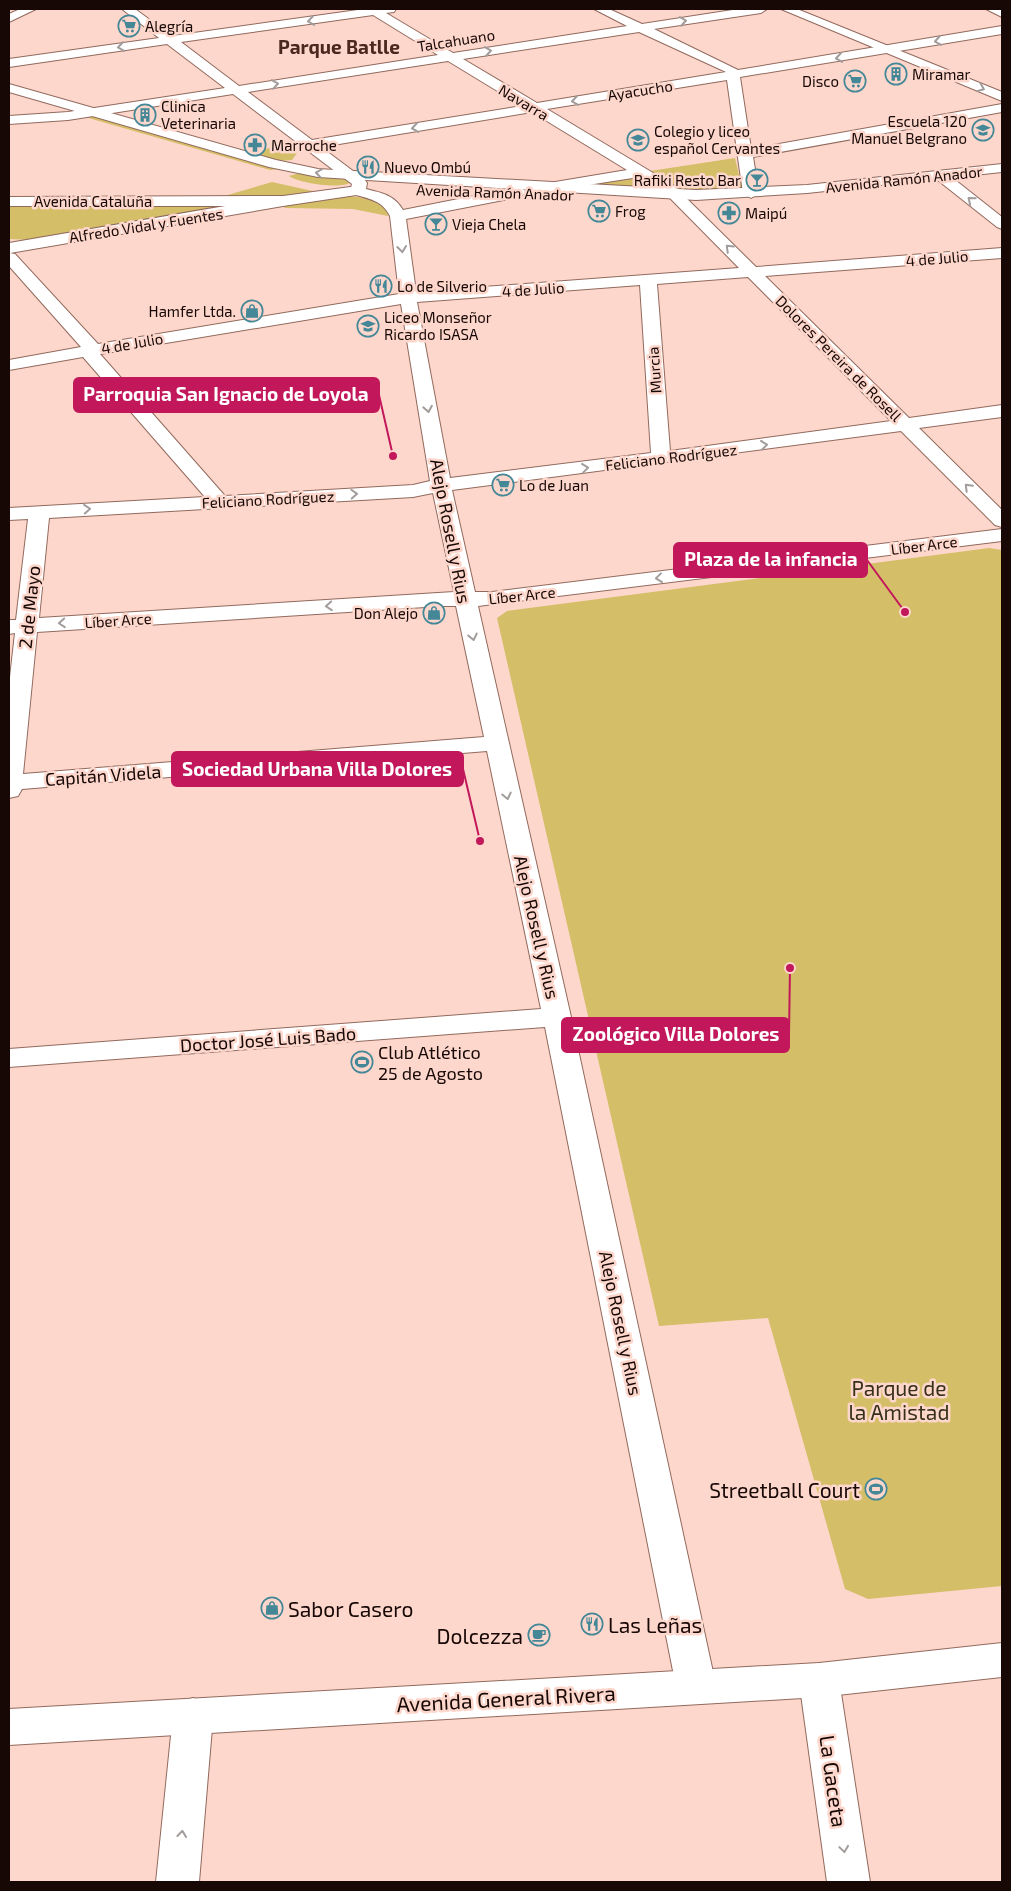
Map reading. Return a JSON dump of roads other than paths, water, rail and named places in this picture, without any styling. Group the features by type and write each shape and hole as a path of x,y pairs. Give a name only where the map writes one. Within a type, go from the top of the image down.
{"street":[{"path":"9,18 30,9"},
{"path":"128,9 237,90 355,184 391,203 398,216 519,192"},
{"path":"9,63 374,10 394,9"},
{"path":"600,9 729,68 733,75 746,154 750,193"},
{"name":"Talcahuano","path":"68,116 761,9"},
{"path":"787,9 1002,97"},
{"path":"816,9 1002,84"},
{"path":"992,9 1002,13"},
{"name":"Navarra","path":"374,10 668,188 678,198"},
{"name":"Ayacucho","path":"308,146 1002,30"},
{"name":"Avenida Ramón Anador","path":"9,88 89,112 355,184 519,192 736,199 806,189"},
{"name":"Avenida Ramón Anador","path":"9,99 199,152 270,177 302,185 355,184 542,188 678,198 806,189 1002,168"},
{"path":"746,154 1002,108"},
{"path":"9,120 68,116"},
{"path":"270,177 291,168 303,158 308,146"},
{"path":"542,188 641,172"},
{"path":"940,175 1002,224"},
{"name":"Avenida Cataluña","path":"9,202 283,201 355,184"},
{"name":"Avenida Cataluña","path":"177,201 200,199 244,187"},
{"name":"Dolores Pereira de Rosell","path":"678,198 1002,521"},
{"name":"Alfredo Vidal y Fuentes","path":"9,248 283,201"},
{"name":"Alejo Rosell y Rius","path":"398,216 408,298 441,485 557,1017 696,1686"},
{"name":"4 de Julio","path":"9,365 382,300 1002,253"},
{"path":"9,257 89,344 92,358 219,501"},
{"name":"Murcia","path":"648,281 660,458"},
{"name":"Feliciano Rodríguez","path":"9,514 413,491 441,485 906,426 1002,411"},
{"name":"2 de Mayo","path":"9,785 18,626 39,512"},
{"name":"Líber Arce","path":"18,626 465,599 492,599 1002,535"},
{"name":"Capitán Videla","path":"9,785 496,744"},
{"name":"Doctor José Luis Bado","path":"9,1058 557,1017"},
{"name":"Avenida General Rivera","path":"9,1726 819,1680 1002,1660"},
{"name":"La Gaceta","path":"819,1680 849,1882"},
{"path":"177,1882 194,1716"}],"place":[{"name":"Alegría","path":"129,26"},
{"name":"Miramar","path":"896,74"},
{"name":"Disco","path":"855,81"},
{"name":"Clinica Veterinaria","path":"145,115"},
{"name":"Escuela 120 Manuel Belgrano","path":"983,130"},
{"name":"Colegio y liceo español Cervantes","path":"638,140"},
{"name":"Marroche","path":"255,145"},
{"name":"Nuevo Ombú","path":"368,167"},
{"name":"Rafiki Resto Bar","path":"757,180"},
{"name":"Frog","path":"599,211"},
{"name":"Maipú","path":"729,213"},
{"name":"Vieja Chela","path":"436,224"},
{"name":"Lo de Silverio","path":"381,286"},
{"name":"Hamfer Ltda.","path":"252,311"},
{"name":"Liceo Monseñor Ricardo ISASA","path":"368,326"},
{"name":"Parroquia San Ignacio de Loyola","path":"393,456"},
{"name":"Lo de Juan","path":"503,485"},
{"name":"Plaza de la infancia","path":"905,612"},
{"name":"Don Alejo","path":"434,613"},
{"name":"Sociedad Urbana Villa Dolores","path":"480,841"},
{"name":"Zoológico Villa Dolores","path":"790,968"},
{"name":"Club Atlético 25 de Agosto","path":"362,1062"},
{"name":"Streetball Court","path":"876,1489"},
{"name":"Sabor Casero","path":"272,1608"},
{"name":"Las Leñas","path":"592,1624"},
{"name":"Dolcezza","path":"539,1635"}],"district":[{"name":"Parque Batlle","path":"339,46"}],"park label":[{"name":"Parque de la Amistad","path":"899,1399"}]}
